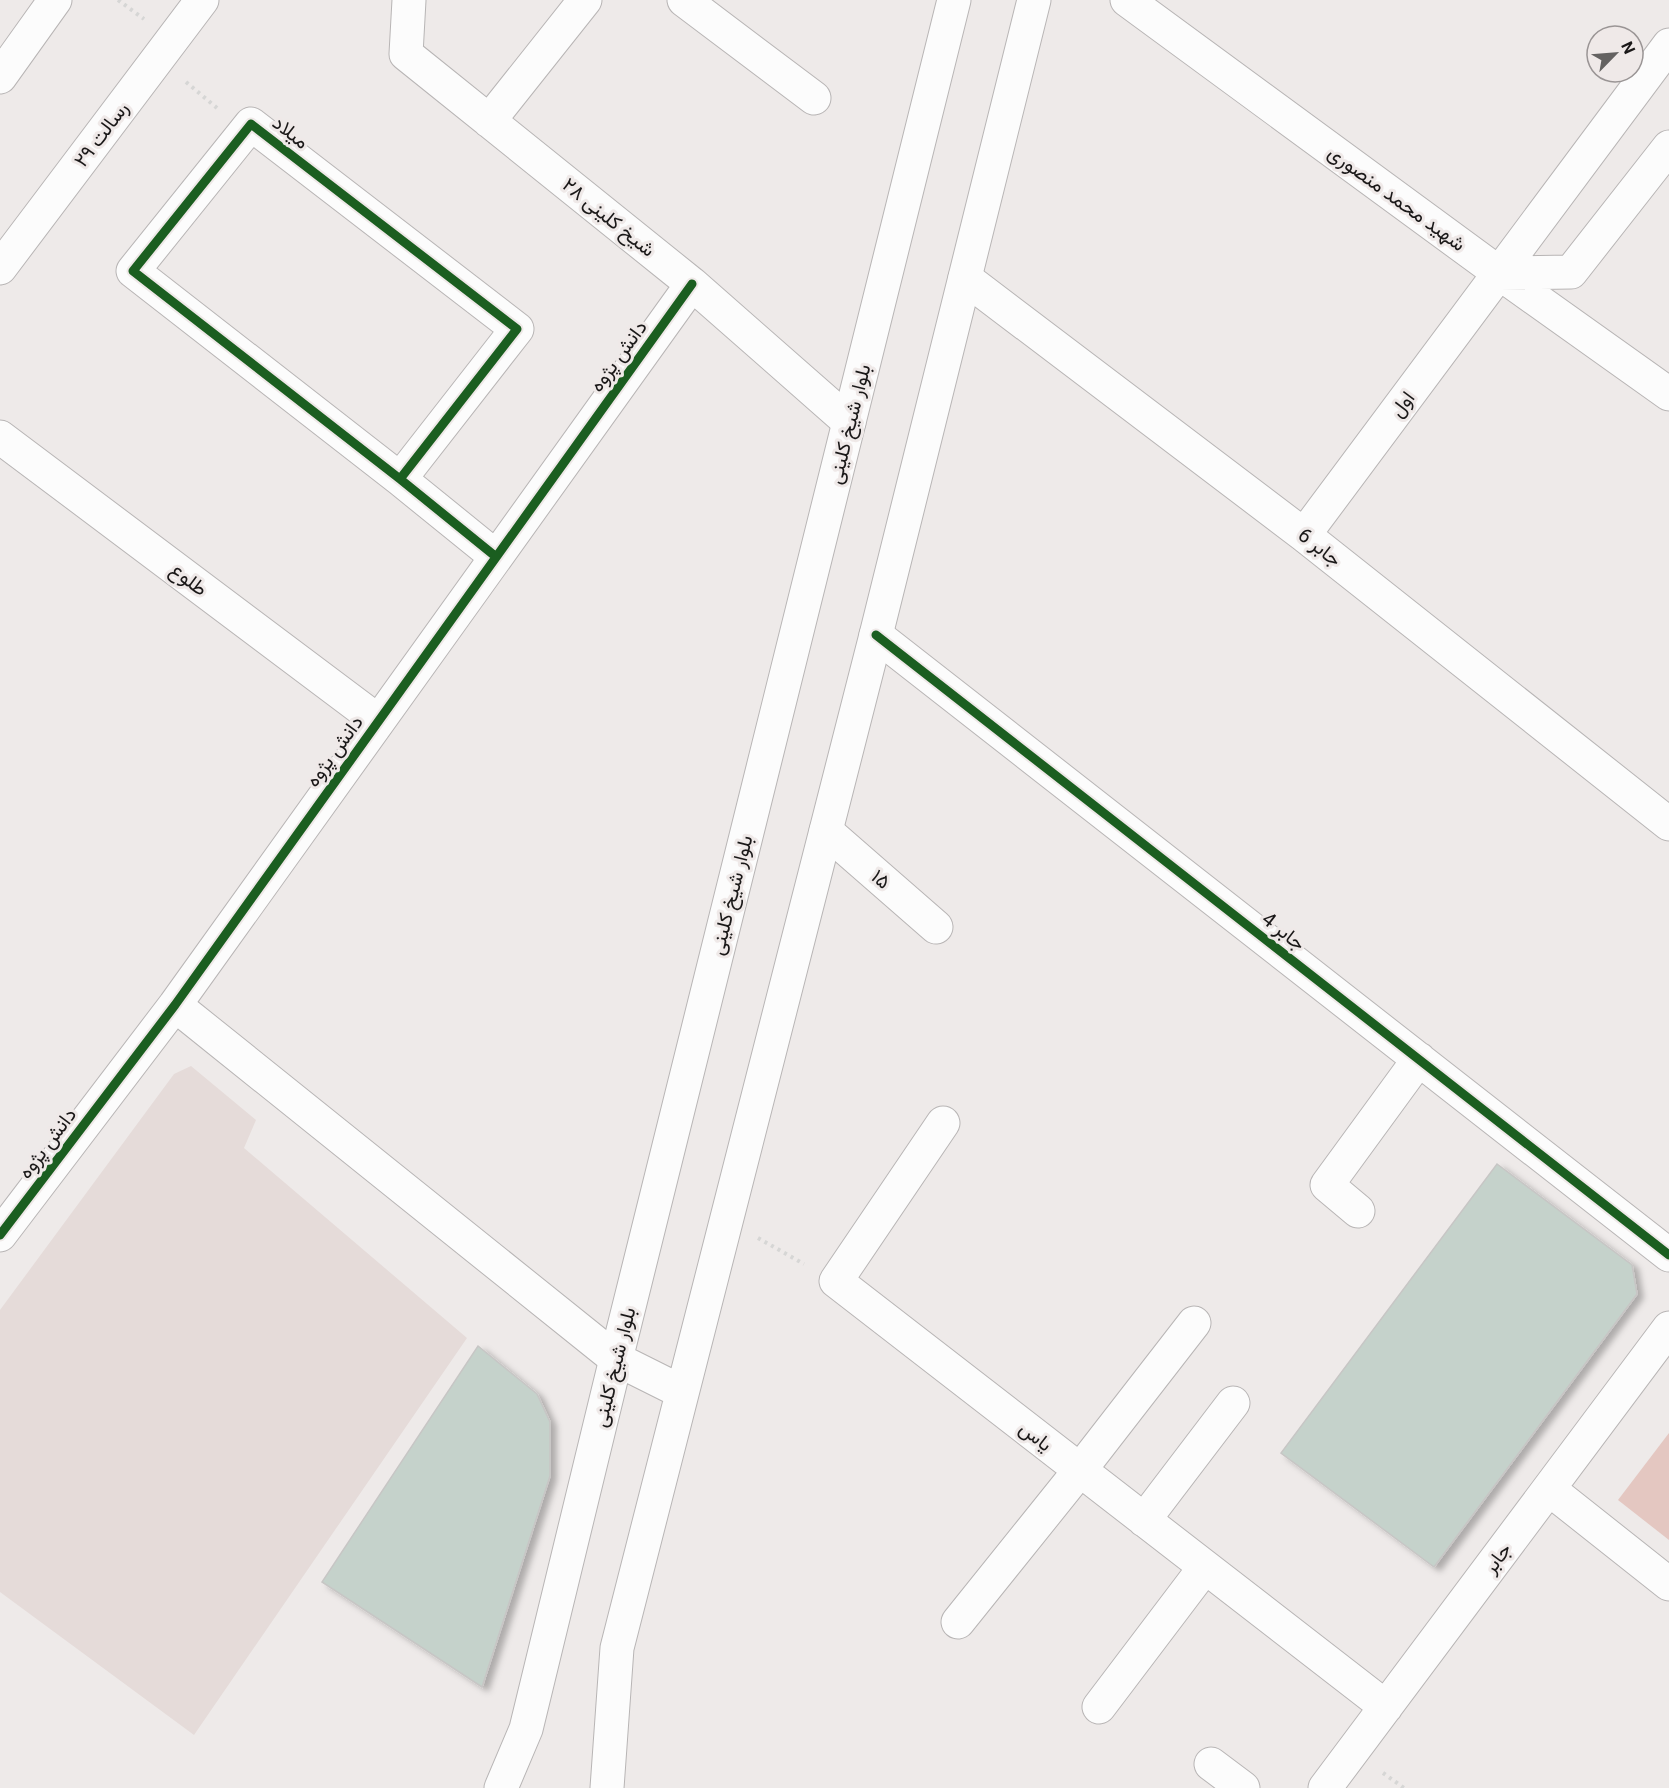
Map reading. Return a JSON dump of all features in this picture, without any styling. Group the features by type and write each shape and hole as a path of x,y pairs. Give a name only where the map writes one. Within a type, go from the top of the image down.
{"street":[{"path":"0,77 55,0"},
{"name":"رسالت ۲۹","path":"0,268 202,0"},
{"name":"شیخ کلینی ۲۸","path":"409,0 406,54 692,284 849,422"},
{"path":"489,121 585,0"},
{"path":"684,0 814,98"},
{"name":"بلوار شیخ کلینی","path":"501,1788 526,1729 954,0"},
{"path":"607,1788 617,1648 876,636 1034,0"},
{"name":"شهید محمد منصوری","path":"1127,0 1499,273 1669,394"},
{"name":"اول","path":"1304,535 1669,45"},
{"name":"میلاد","path":"400,479 518,329 251,124 134,271 495,556"},
{"path":"1499,273 1571,273 1669,147"},
{"name":"جابر 6","path":"965,278 1304,535 1669,824"},
{"name":"دانش پژوه","path":"0,1235 175,1005 692,284"},
{"name":"طلوع","path":"0,437 378,721"},
{"name":"جابر 4","path":"876,636 1669,1255"},
{"name":"۱۵","path":"826,831 936,927"},
{"path":"175,1005 616,1359 682,1392"},
{"path":"1358,1210 1327,1185 1419,1059"},
{"path":"836,1281 943,1123"},
{"name":"یاس","path":"836,1281 1386,1707"},
{"path":"958,1622 1194,1323"},
{"name":"جابر","path":"1325,1788 1669,1328"},
{"path":"1144,1520 1233,1402"},
{"path":"1549,1490 1669,1584"},
{"path":"1100,1707 1205,1567"},
{"path":"1211,1764 1244,1788"}],"path":[{"path":"157,59 245,130"},
{"path":"726,1221 836,1281"}],"shaded area":[{"path":"191,1066 256,1120 244,1148 467,1338 194,1735 0,1592 0,1310 174,1074"},
{"path":"1669,1433 1669,1540 1618,1500"}],"building":[{"path":"1497,1164 1632,1265 1637,1294 1434,1567 1281,1453"},
{"path":"478,1346 537,1394 550,1422 550,1476 482,1687 322,1582"}],"cycle path":[{"path":"400,479 517,329 251,124 133,271 495,556"},
{"path":"0,1235 175,1005 692,284"},
{"path":"876,635 1669,1255"}]}
